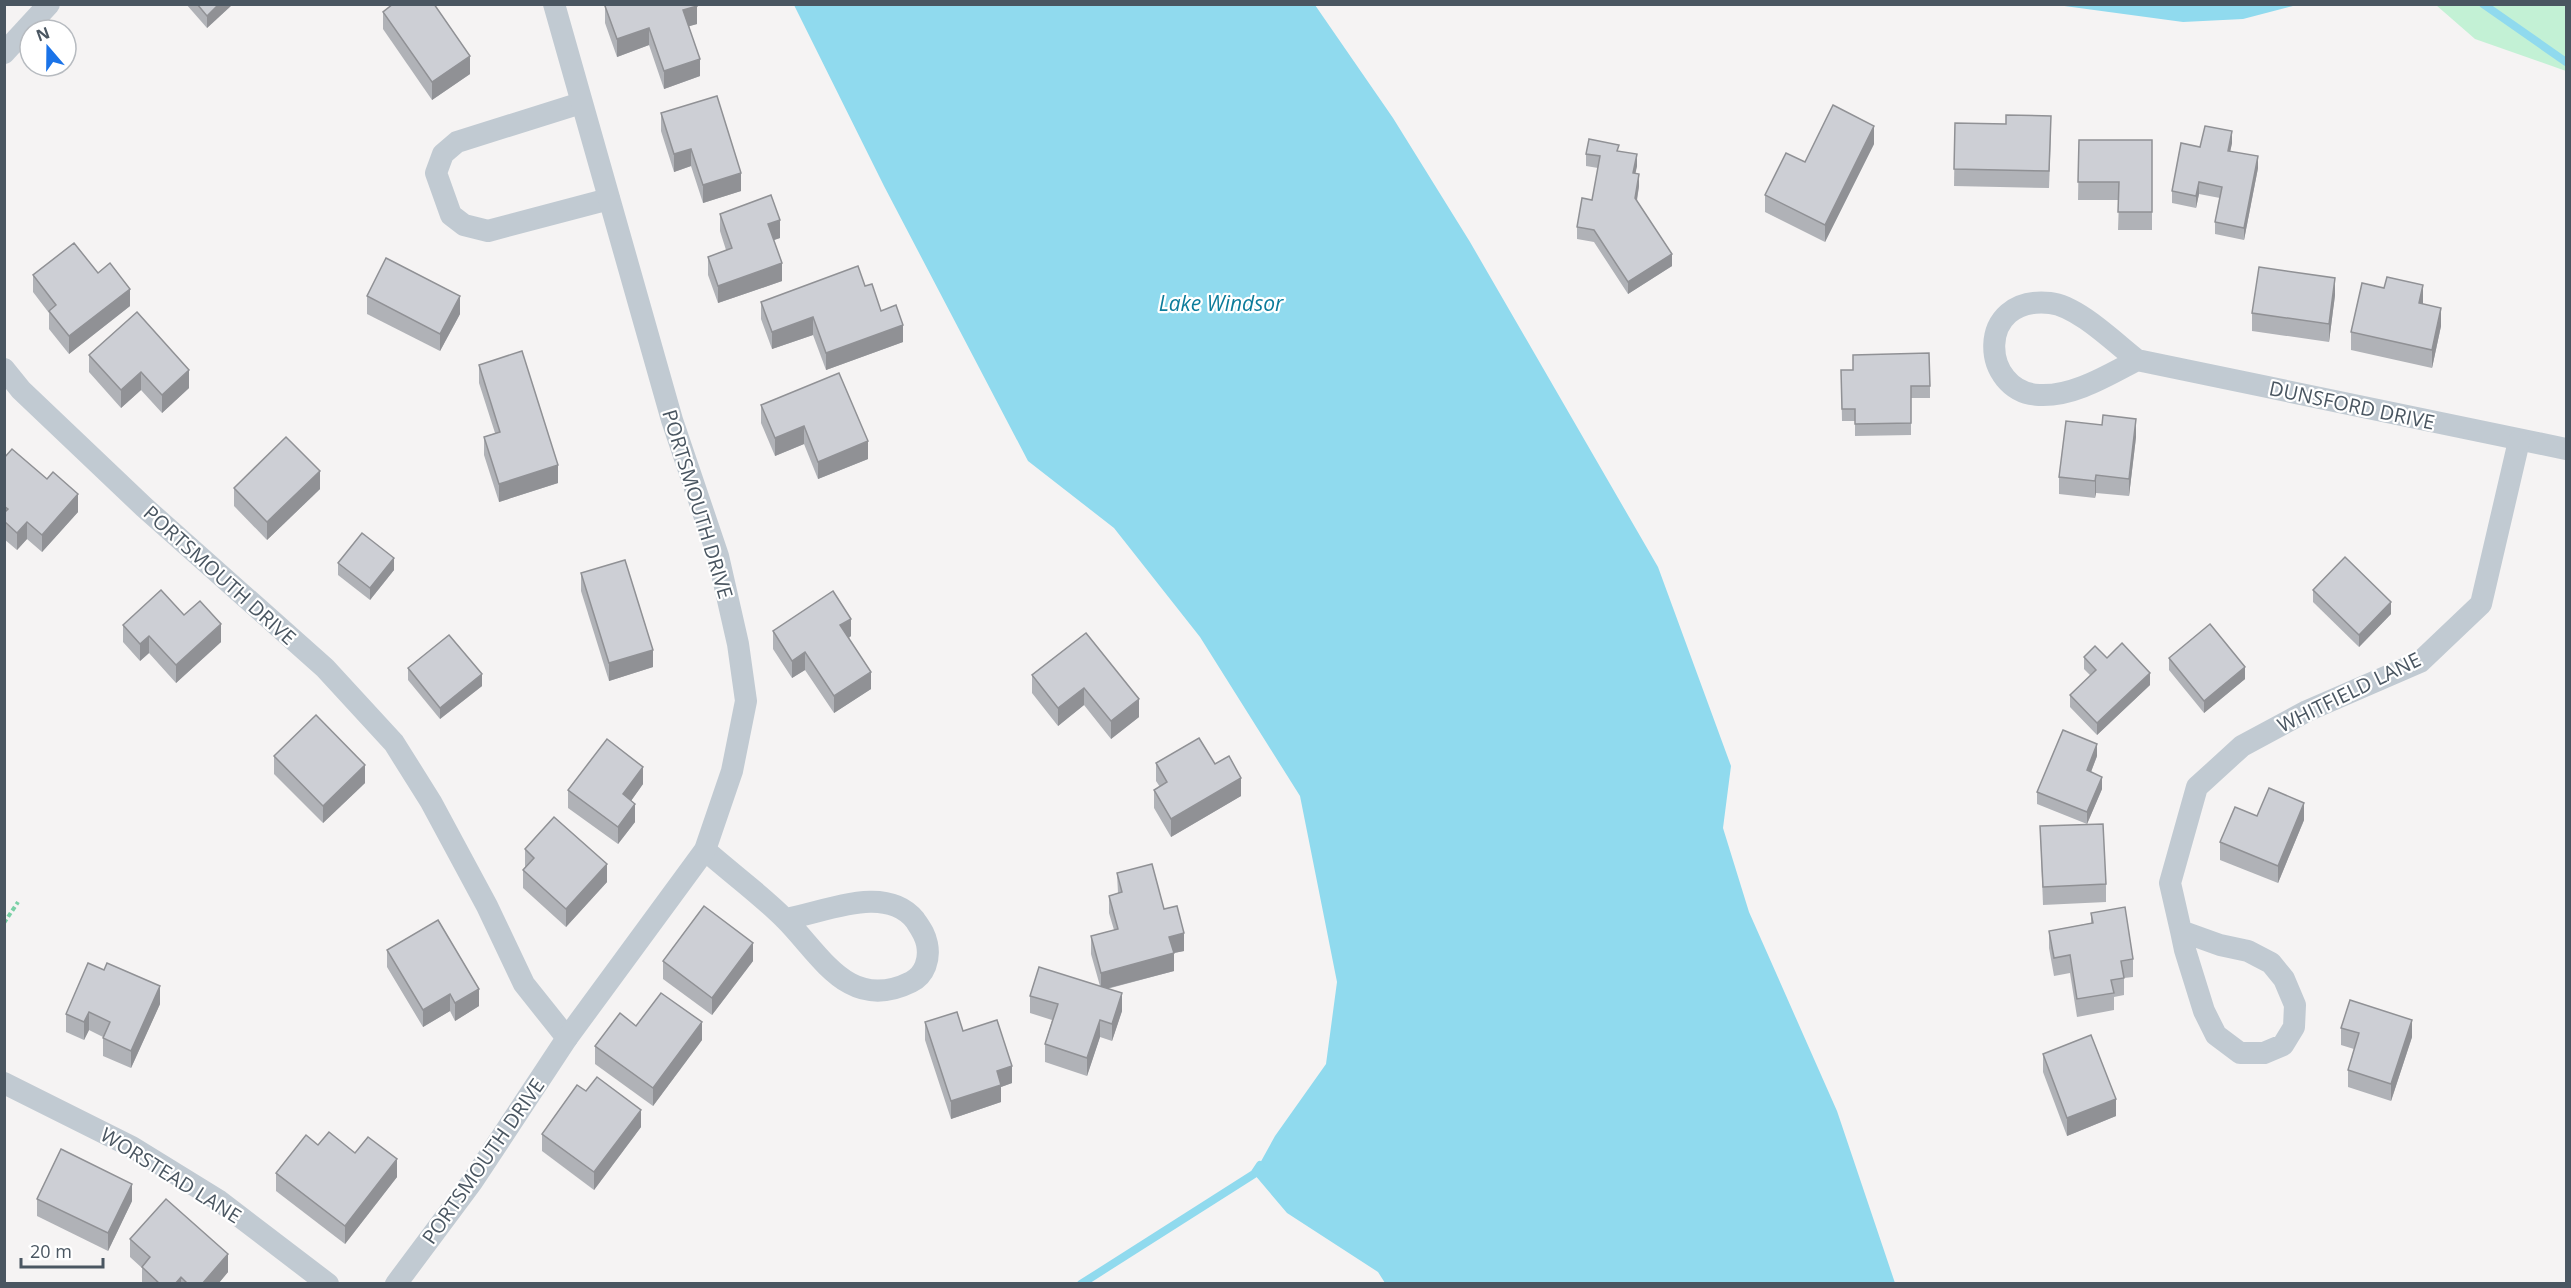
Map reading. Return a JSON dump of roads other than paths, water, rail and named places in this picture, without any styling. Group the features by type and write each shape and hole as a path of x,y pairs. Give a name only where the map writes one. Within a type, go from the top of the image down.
{"street":[{"path":"4,52 49,4"},
{"name":"PORTSMOUTH DRIVE","path":"396,1284 472,1182 567,1038 705,850 732,771 746,701 738,644 718,556 672,420 554,4"},
{"path":"581,103 457,142 443,154 436,172 451,215 464,225 488,231 609,200"},
{"name":"DUNSFORD DRIVE","path":"2137,360 2072,390 2038,395 2018,387 2004,375 1994,357 1993,337 2004,318 2022,304 2052,303 2080,315 2137,360 2566,449"},
{"name":"PORTSMOUTH DRIVE","path":"4,369 21,390 144,507 325,668 394,743 436,813 524,984 567,1038"},
{"name":"WHITFIELD LANE","path":"2181,931 2220,945 2248,951 2271,963 2284,979 2295,1005 2294,1027 2283,1045 2264,1053 2240,1053 2216,1035 2204,1011 2181,931 2170,883 2198,787 2242,746 2307,711 2420,662 2481,604 2519,441"},
{"path":"705,850 785,920 821,962 848,983 876,992 900,987 919,978 929,956 926,935 911,916 893,904 869,900 785,920"},
{"name":"WORSTEAD LANE","path":"4,1083 132,1147 218,1200 328,1284"}],"water":[{"name":"Lake Windsor","path":"794,5 1315,5 1393,118 1470,242 1658,567 1731,766 1723,828 1749,912 1837,1111 1895,1283 1385,1283 1378,1272 1287,1213 1254,1174 1275,1136 1326,1064 1337,982 1300,796 1200,637 1114,528 1028,461 884,186"},
{"path":"2057,5 2297,5 2243,19 2183,22"}],"waterway":[{"path":"2483,4 2566,62"},
{"path":"1081,1284 1254,1174 1260,1165"}]}
